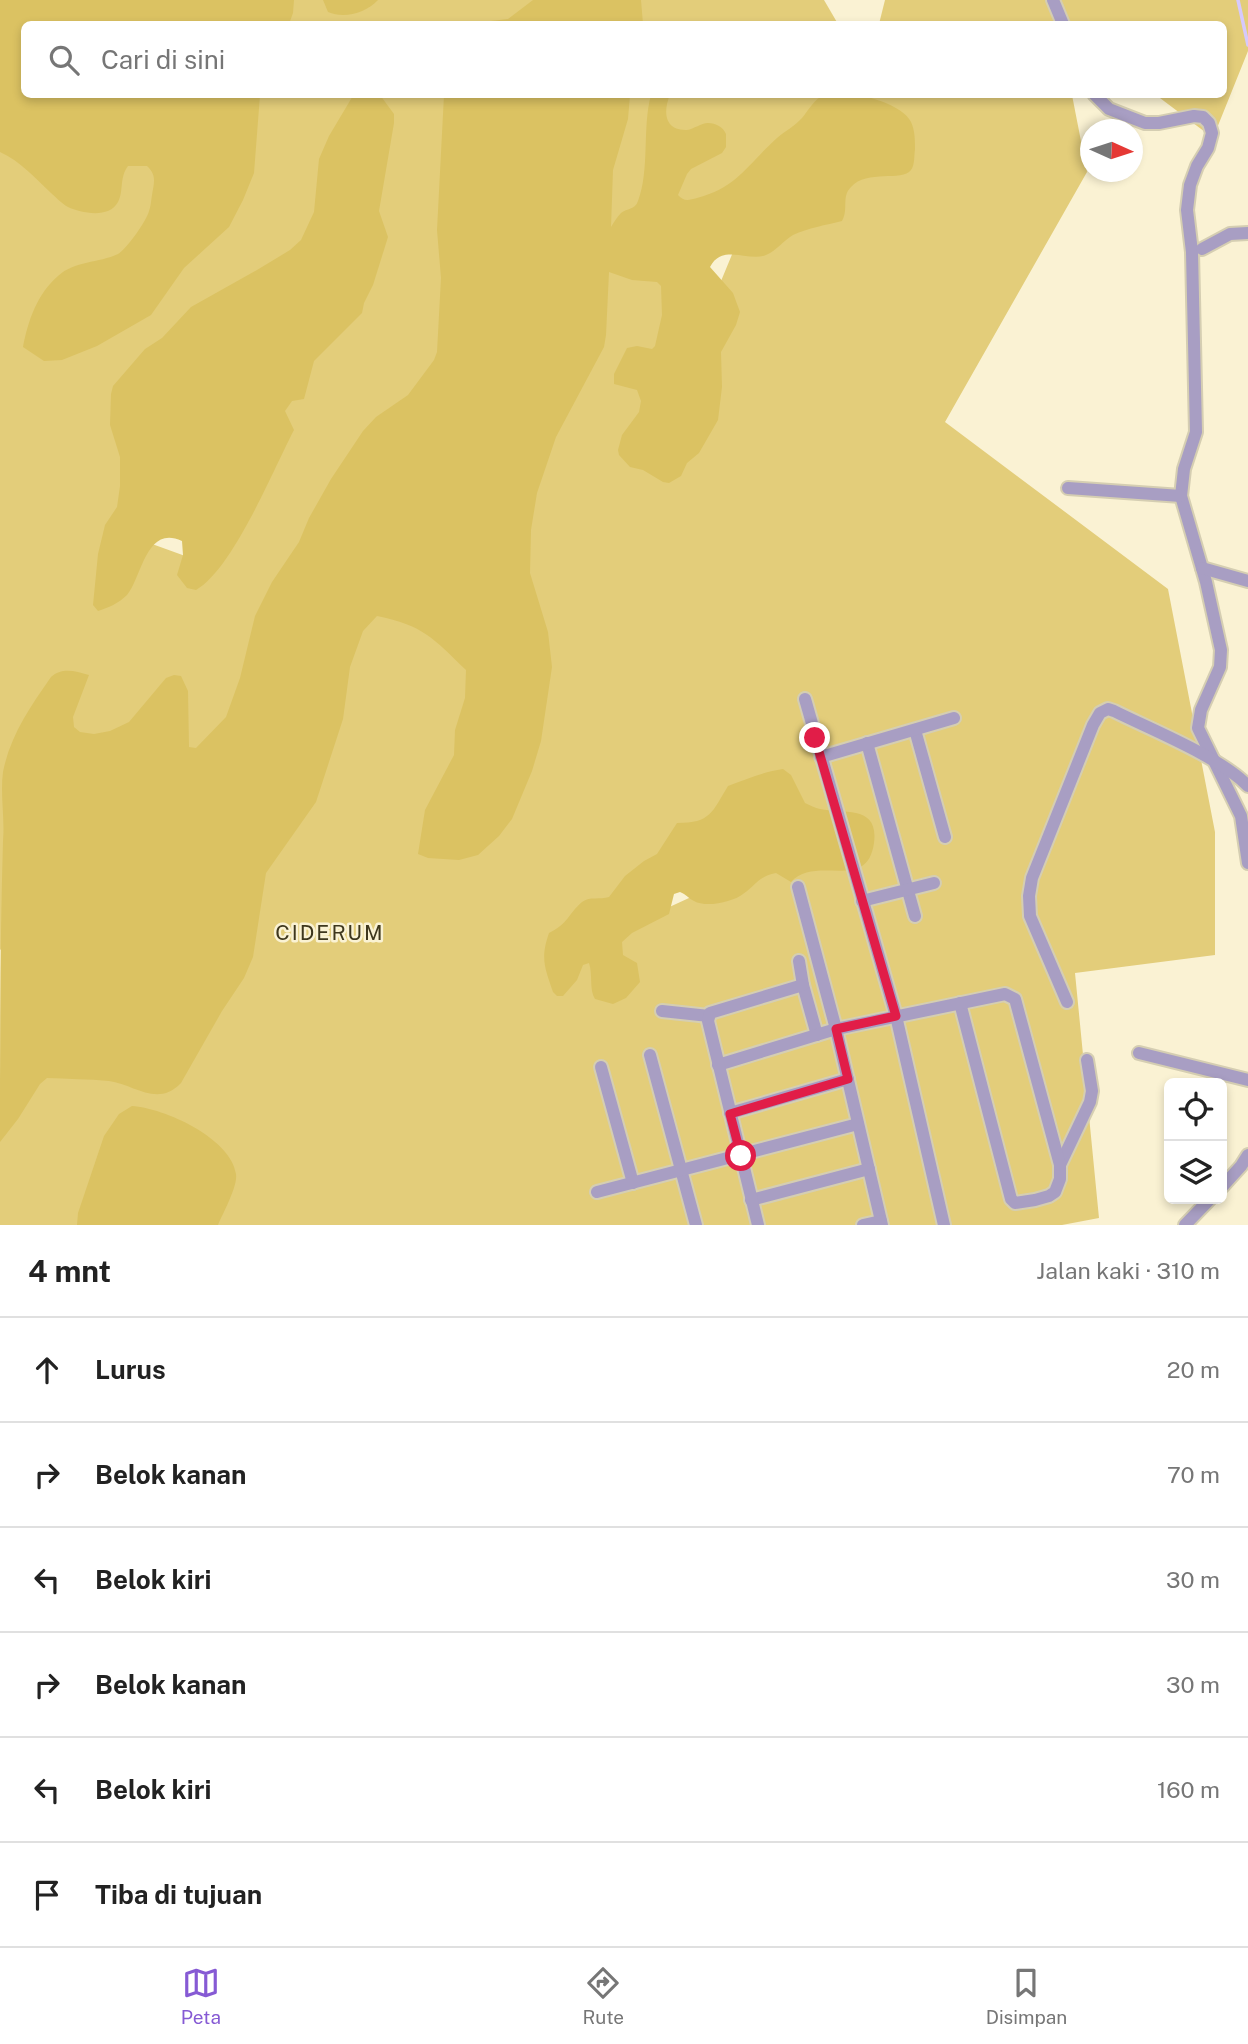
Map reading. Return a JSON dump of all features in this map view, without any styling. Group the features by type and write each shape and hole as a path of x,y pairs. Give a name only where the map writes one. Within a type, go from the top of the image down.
{"street":[{"path":"1053,0 1062,21"},
{"path":"1098,98 1109,109 1145,123 1203,117 1209,123 1212,133 1208,148 1190,185 1187,210 1192,252 1196,432 1184,469 1181,496 1202,568 1221,650 1220,667 1198,723 1241,816 1248,863"},
{"path":"1202,249 1230,234 1248,233"},
{"path":"1068,488 1181,496"},
{"path":"1202,568 1248,581"},
{"path":"805,699 896,1016 944,1225"},
{"path":"1067,1002 1030,916 1029,896 1032,878 1100,713 1108,709 1114,711 1214,761 1248,786"},
{"path":"821,757 954,718"},
{"path":"915,730 945,837"},
{"path":"867,743 915,916"},
{"path":"862,901 934,883"},
{"path":"798,887 836,1029 881,1223 863,1225"},
{"path":"799,961 817,1035"},
{"path":"758,1225 708,1021 710,1013 803,985"},
{"path":"718,1065 836,1029 896,1016 960,1003 1005,994 1015,999 1060,1164 1058,1186 1049,1196 1018,1204 1011,1199 960,1003"},
{"path":"662,1012 709,1016"},
{"path":"1139,1053 1248,1080"},
{"path":"650,1055 696,1225"},
{"path":"1060,1164 1090,1102 1092,1091 1087,1060"},
{"path":"601,1067 633,1183"},
{"path":"730,1114 848,1079"},
{"path":"597,1192 858,1124"},
{"path":"1227,1181 1248,1155"},
{"path":"751,1200 869,1168"},
{"path":"1185,1225 1205,1204"}],"shaded area":[{"path":"0,0 294,0 290,21 21,21 21,98 260,98 254,173 229,227 184,268 151,315 97,346 62,360 44,361 23,347 34,308 44,291 64,271 111,257 126,247 147,215 154,176 147,166 128,166 123,175 120,198 114,207 102,213 87,213 66,206 21,165 0,152"},
{"path":"270,0 582,0 561,21 263,21"},
{"path":"323,0 378,0 361,11 341,15 328,12"},
{"path":"533,0 641,0 643,21 491,21 508,19"},
{"path":"615,0 824,0 836,21 614,21"},
{"path":"885,0 1248,0 1248,51 1213,138 1160,98 1227,98 1227,21 880,21"},
{"path":"173,98 466,98 455,345 238,741 0,950 0,106","holes":["325,260 199,561 119,532"]},
{"path":"352,98 382,98 394,114 379,211 388,237 362,313 314,361 304,399 292,401 285,411 294,430 238,541 210,579 196,590 187,588 177,575 183,555 182,541 170,538 160,540 147,555 127,595 98,611 93,605 98,554 105,525 117,507 120,486 120,457 110,425 113,386 145,349 162,338 191,307 290,250 301,240 314,212 319,159"},
{"path":"444,98 630,98 628,119 613,170 611,227 621,213 637,204 642,189 650,98 669,98 666,107 667,119 674,127 687,130 711,123 721,127 726,134 726,147 722,153 691,169 687,174 678,195 685,200 711,194 732,181 799,121 819,98 871,98 896,108 905,115 914,132 914,163 911,170 900,175 866,178 851,187 846,195 842,221 793,235 766,255 721,256 710,267 733,293 740,312 721,352 722,387 718,420 699,453 687,463 681,476 669,483 643,470 630,467 619,455 622,435 639,412 641,401 637,390 614,384 614,374 627,348 637,346 652,349 655,346 662,315 661,286 657,282 632,280 609,272 604,347 556,437 537,493 531,530 530,573 548,632 552,667 541,741 532,771 512,819 499,836 478,855 459,860 428,858 418,854 425,810 454,755 455,730 465,698 466,670 427,635 406,624 377,616 363,631 350,667 343,719 316,802 266,873 253,957 244,978 181,1083 163,1094 154,1094 109,1081 47,1078 0,1142 2,781 10,746 28,711 51,677 64,671 89,675 73,717 74,727 80,732 94,734 110,731 129,722 166,678 174,675 181,676 188,691 189,747 196,748 226,717 240,678 255,616 272,582 299,542 331,479 363,431 376,417 408,395 434,360 437,352 441,278 437,230"},
{"path":"612,98 1073,98 1080,136 1081,182 945,422 1168,589 1215,832 1215,955 1075,973 1099,1218 1062,1225 0,1225 0,1111 337,606 513,523","holes":["738,240 678,385 693,245","769,806 776,858 639,921"]},
{"path":"783,769 791,775 805,803 820,809 858,814 871,822 874,843 869,858 862,866 851,870 814,871 801,874 791,882 776,873 761,879 739,897 726,902 705,904 680,892 674,894 669,914 632,933 622,942 623,955 637,963 640,982 626,998 613,1004 595,999 589,963 583,965 577,980 563,996 557,996 553,992 545,963 549,933 564,922 582,902 609,897 625,876 657,854 677,823 704,818 718,803 728,786"},
{"path":"132,1106 161,1112 178,1119 194,1127 222,1148 231,1161 236,1179 218,1225 77,1225 78,1213 104,1136 119,1114"}],"waterway":[{"path":"1238,0 1248,45"}],"district":[{"name":"CIDERUM","path":"330,932"}],"route":[{"path":"741,1156 730,1114 848,1079 836,1029 896,1016 815,738"}]}
